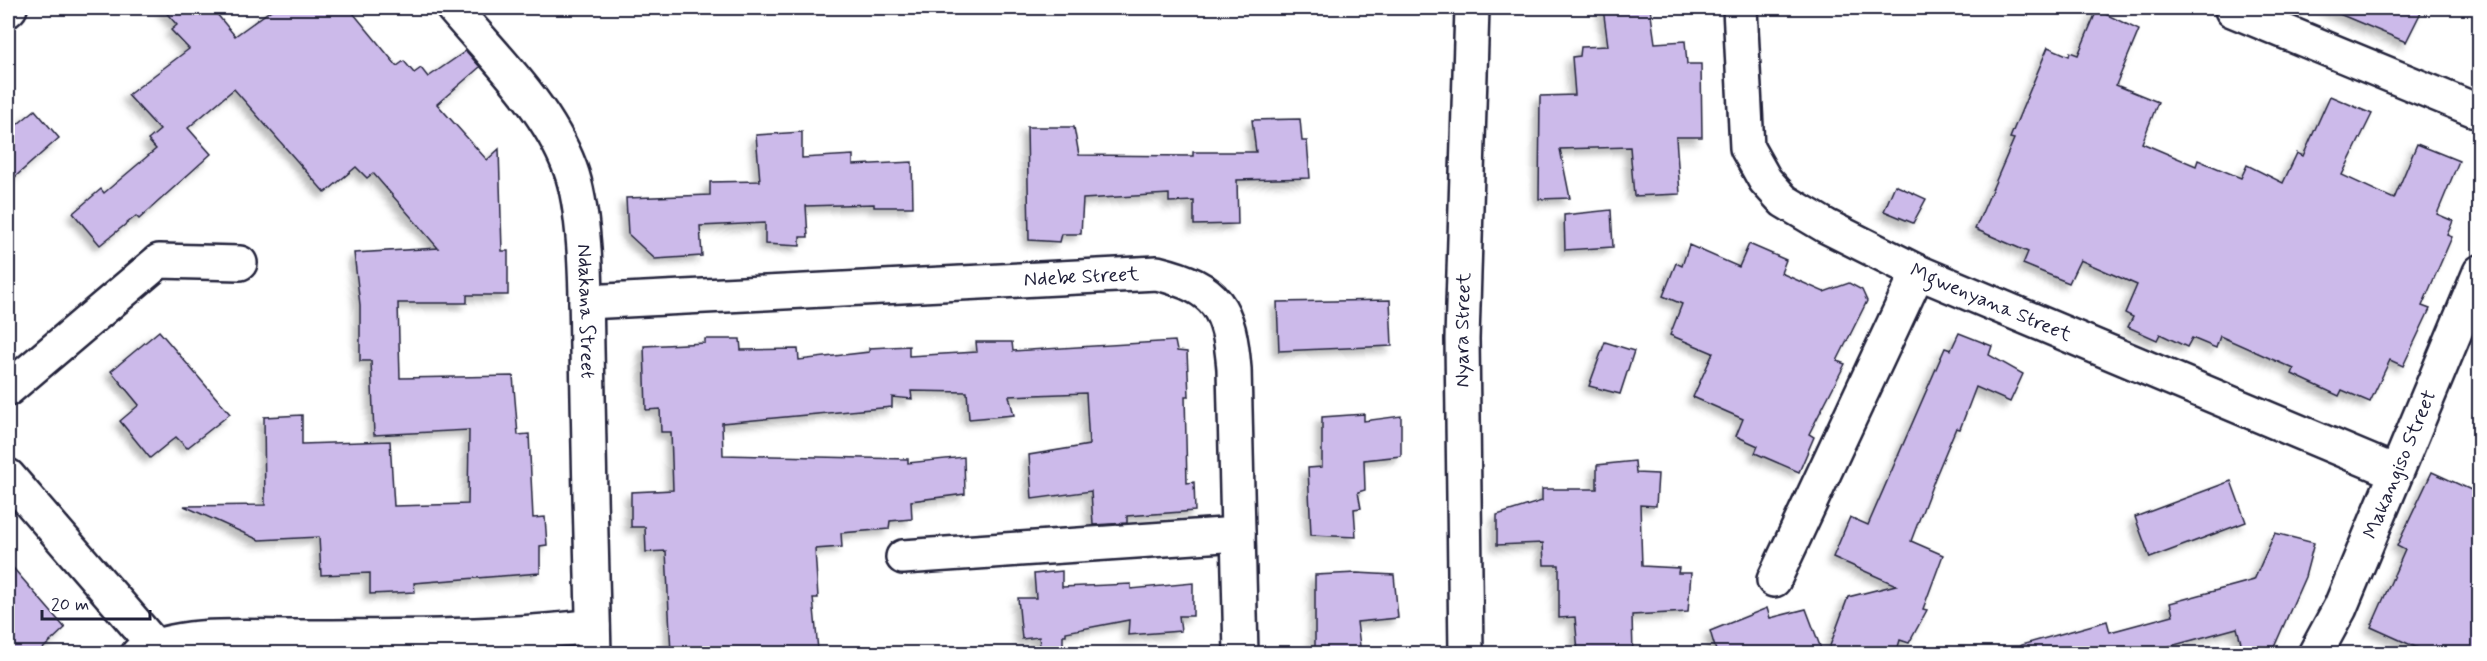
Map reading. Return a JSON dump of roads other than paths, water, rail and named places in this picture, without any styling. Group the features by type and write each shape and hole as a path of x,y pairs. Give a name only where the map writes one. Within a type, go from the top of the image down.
{"street":[{"name":"Ndakana Street","path":"453,8 536,107 557,139 571,171 579,213 586,303 593,640"},
{"name":"Nyara Street","path":"1466,654 1462,339 1472,8"},
{"name":"Mgwenyana Street","path":"1740,8 1747,148 1765,180 1784,201 1826,226 1918,272 2395,472"},
{"path":"2232,10 2480,112"},
{"path":"8,389 159,261 240,263"},
{"path":"1774,580 1918,272"},
{"name":"Makangiso Street","path":"2314,654 2340,608 2480,272"},
{"name":"Ndebe Street","path":"586,303 1157,273 1187,280 1221,307 1231,332 1240,654"},
{"path":"8,476 146,649 211,638 529,634 593,640"},
{"path":"903,558 1238,534"}]}
